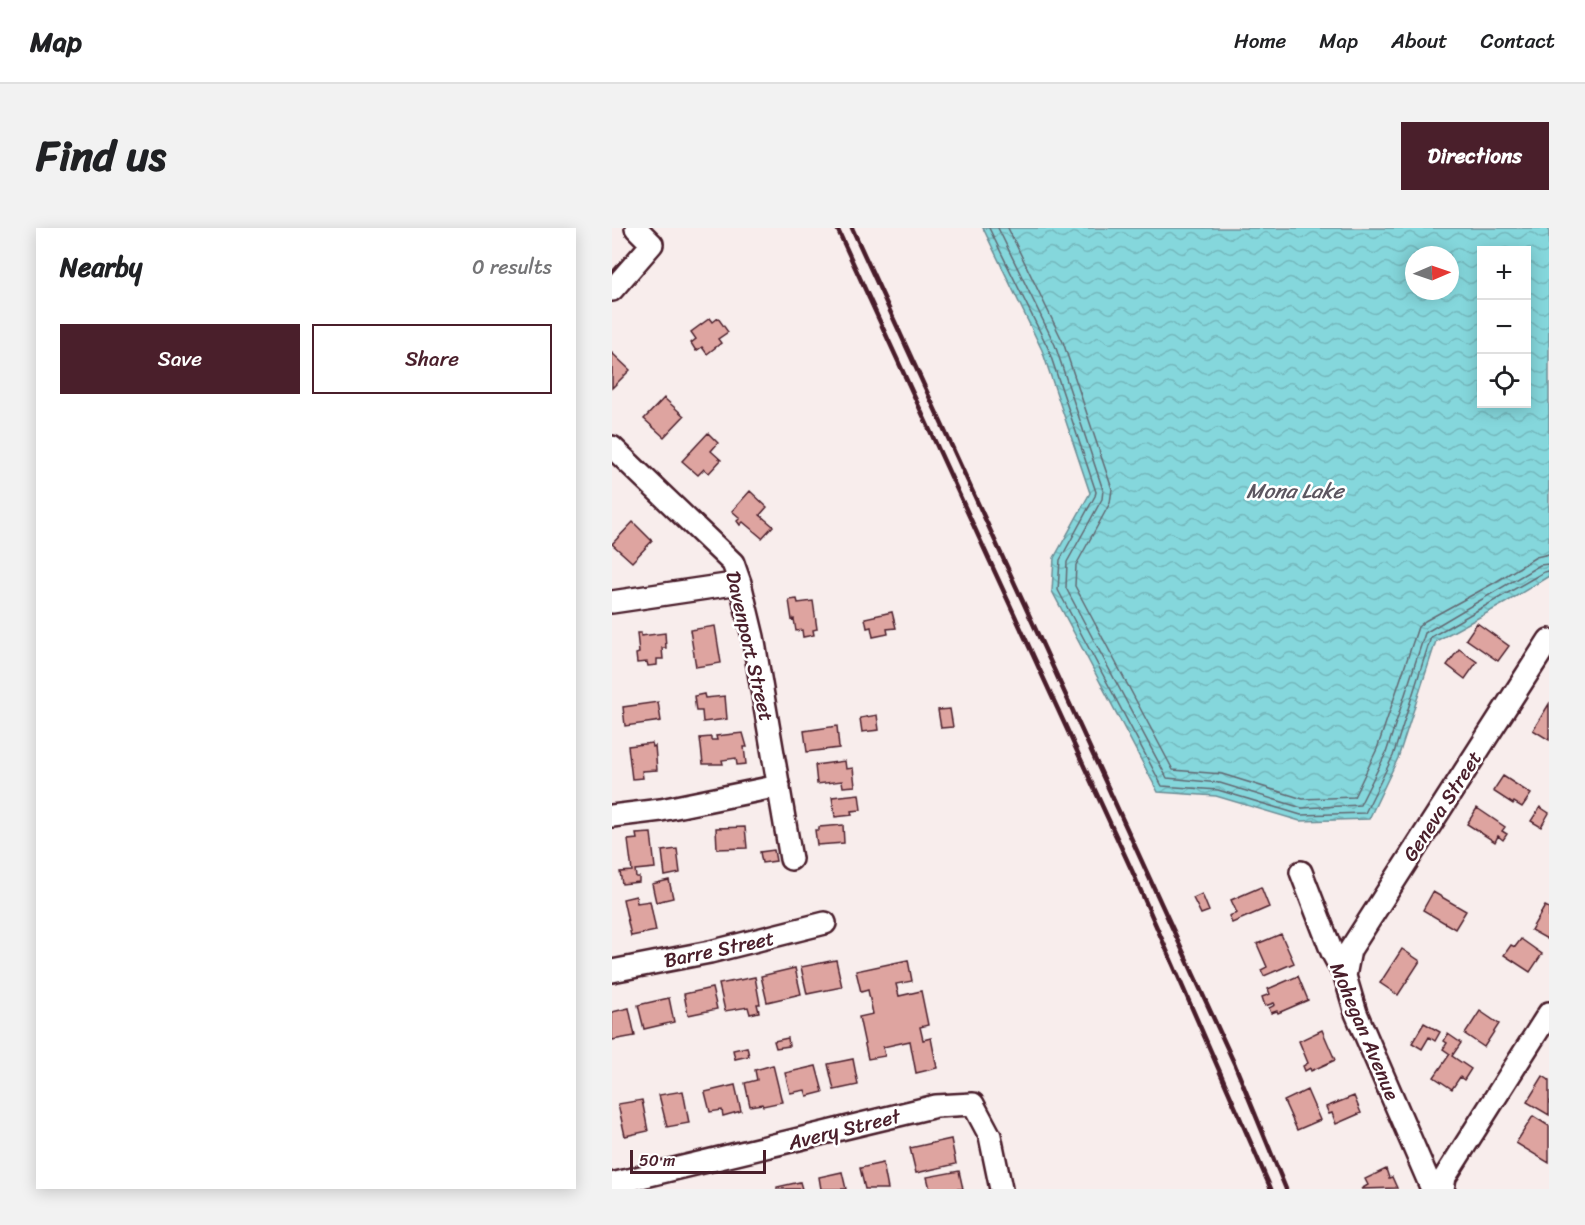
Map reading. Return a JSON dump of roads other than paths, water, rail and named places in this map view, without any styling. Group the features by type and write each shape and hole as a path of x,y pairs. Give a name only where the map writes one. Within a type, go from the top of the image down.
{"street":[{"path":"612,290 652,244 636,228"},
{"name":"Davenport Street","path":"612,447 733,563 753,637 791,859"},
{"path":"612,602 740,583"},
{"name":"Geneva Street","path":"1345,976 1350,950 1549,640"},
{"path":"612,816 661,810 779,786"},
{"name":"Mohegan Avenue","path":"1301,872 1332,952 1345,976 1356,1012 1432,1189"},
{"name":"Barre Street","path":"612,971 710,952 825,923"},
{"path":"1443,1189 1445,1177 1549,1013"},
{"name":"Avery Street","path":"612,1184 936,1106 972,1104 990,1136 1001,1189"}],"water":[{"name":"Mona Lake","path":"983,228 1549,228 1549,576 1436,641 1398,758 1369,819 1300,821 1216,796 1158,792 1052,591 1054,558 1090,493 1042,350"}],"railway":[{"path":"837,228 1133,873 1271,1189"},
{"path":"852,228 1235,1065 1286,1189"}]}
